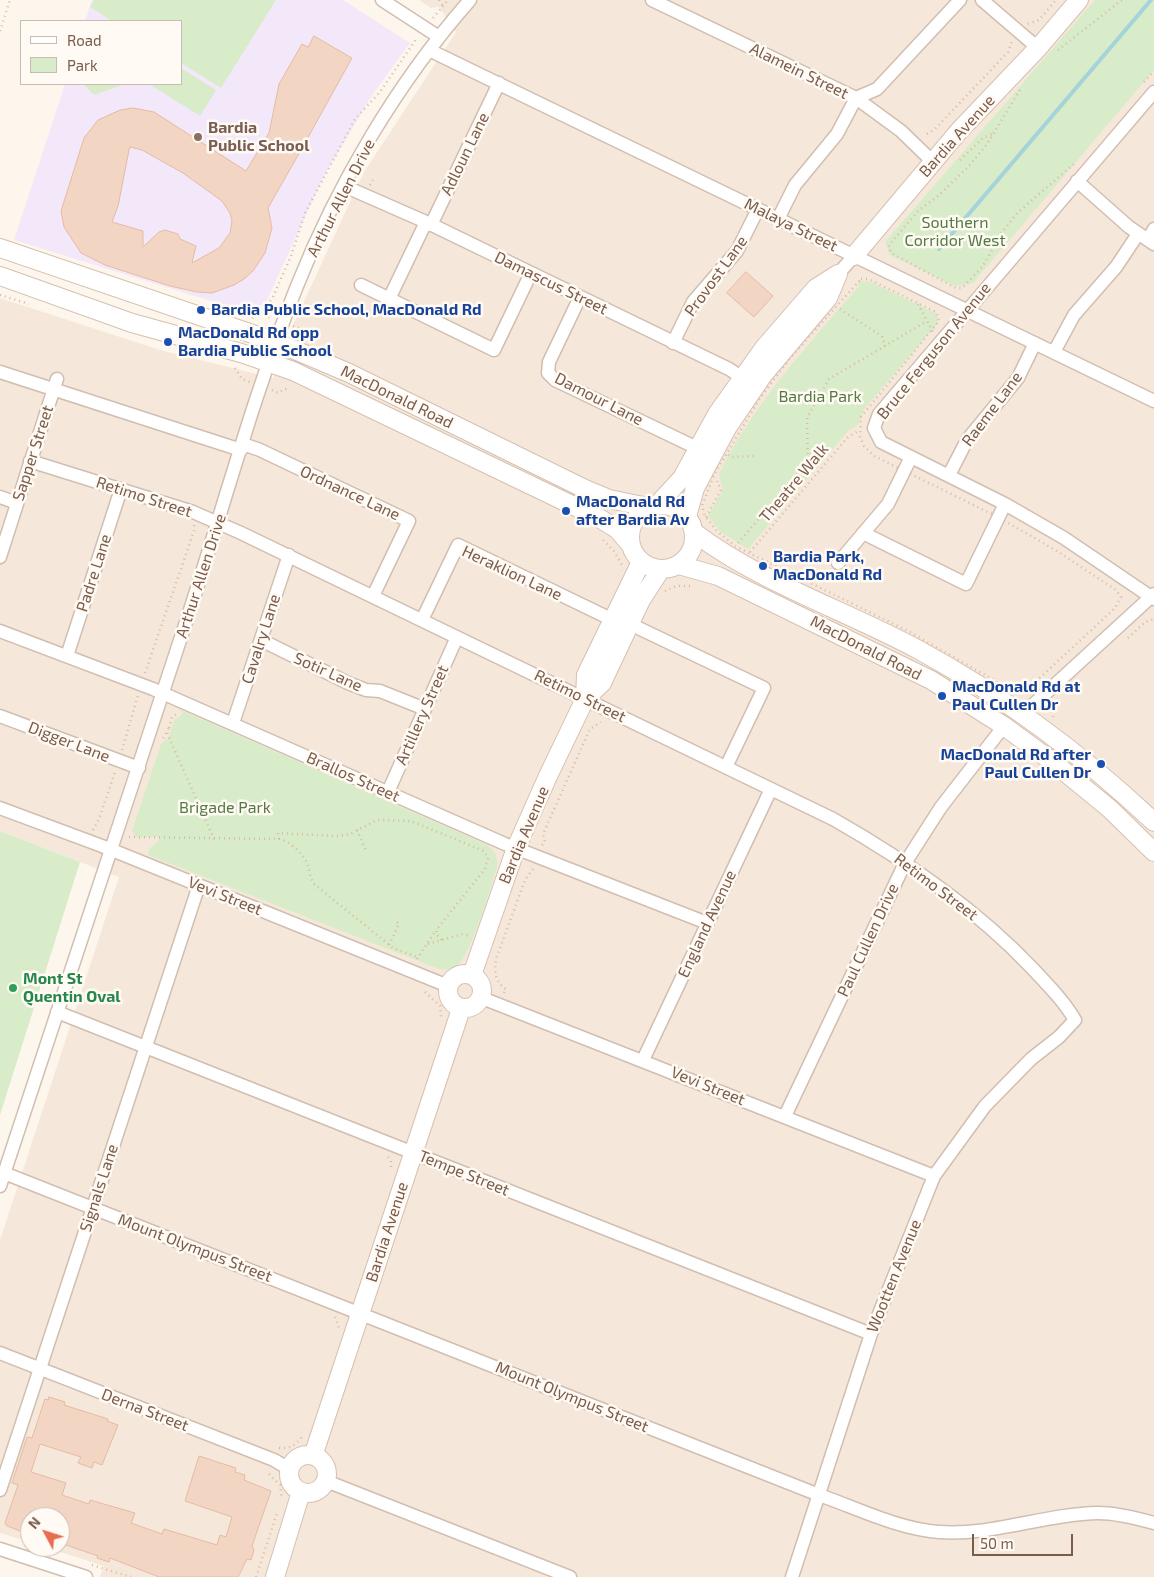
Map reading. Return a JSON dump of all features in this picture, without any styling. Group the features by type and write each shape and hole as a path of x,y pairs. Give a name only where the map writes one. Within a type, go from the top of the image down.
{"street":[{"path":"382,0 438,37"},
{"name":"Arthur Allen Drive","path":"0,1186 219,523 269,362 298,283 344,186 382,121 438,37 470,0"},
{"name":"Alamein Street","path":"652,0 856,98 901,132 933,162"},
{"path":"778,219 795,185 837,134 856,98 877,89 960,0"},
{"path":"982,0 1045,52"},
{"name":"Bardia Avenue","path":"653,506 682,478 697,448 816,288 838,274 933,162 1045,52 1079,0"},
{"name":"Malaya Street","path":"429,50 1154,401"},
{"name":"Adloun Lane","path":"389,299 499,83"},
{"name":"Bruce Ferguson Avenue","path":"1153,597 1064,538 1005,504 881,442 876,434 875,421 966,310 1154,92"},
{"path":"1054,352 1074,315 1116,267 1148,237 1076,181"},
{"name":"Damascus Street","path":"344,186 428,223 748,381"},
{"name":"Provost Lane","path":"673,343 693,302 737,251 758,209"},
{"name":"MacDonald Road","path":"0,248 276,342 358,378 609,499 653,506"},
{"path":"361,285 494,350 530,273"},
{"name":"MacDonald Road","path":"0,276 132,323 269,362 310,379 599,518 617,528 630,544"},
{"name":"Damour Lane","path":"580,297 549,362 548,373 556,380 697,448"},
{"name":"Raeme Lane","path":"949,475 967,440 1014,383 1035,343"},
{"name":"Ordnance Lane","path":"0,372 55,384 242,447 260,450 409,521 373,596"},
{"name":"Bardia Avenue","path":"687,516 695,488 727,428 748,381"},
{"name":"Sapper Street","path":"0,556 55,384"},
{"path":"838,563 888,504 911,457"},
{"name":"Retimo Street","path":"30,461 193,512 219,523 833,819 905,863 950,896 1020,956 1064,1002 1075,1020"},
{"name":"Padre Lane","path":"67,656 121,489"},
{"path":"0,498 17,503"},
{"path":"864,533 966,584 1005,504"},
{"path":"669,505 687,516 695,533 691,551 679,565 661,569 641,562 630,544 633,522 639,514 653,506 669,505"},
{"name":"MacDonald Road","path":"695,533 727,556 919,650 1022,714 1092,767 1154,822"},
{"name":"Heraklion Lane","path":"422,620 458,545 764,688 726,767"},
{"name":"Cavalry Lane","path":"233,723 288,555"},
{"name":"Bardia Avenue","path":"472,975 516,848 585,698 602,683 641,562"},
{"name":"MacDonald Road","path":"679,565 718,576 931,680 1004,726 1075,780 1110,809 1154,852"},
{"name":"Bardia Avenue","path":"621,622 661,569"},
{"path":"1022,714 1153,597"},
{"name":"Brallos Street","path":"0,631 163,693 516,848 707,923"},
{"name":"Artillery Street","path":"388,792 457,637"},
{"name":"Sotir Lane","path":"261,640 348,683 366,690 380,691 425,709"},
{"name":"Digger Lane","path":"0,716 139,768"},
{"name":"Paul Cullen Drive","path":"785,1116 905,863 956,786 1004,726"},
{"name":"England Avenue","path":"643,1060 771,789"},
{"name":"Vevi Street","path":"0,808 199,885 448,986"},
{"name":"Signals Lane","path":"0,1490 199,885"},
{"path":"460,974 472,975 482,987 482,998 471,1008 461,1008 451,1002 448,997 448,986 460,974"},
{"name":"Vevi Street","path":"482,998 934,1176"},
{"name":"Bardia Avenue","path":"313,1456 461,1008"},
{"name":"Tempe Street","path":"57,1012 871,1334"},
{"name":"Wootten Avenue","path":"792,1577 871,1334 934,1176 963,1133 995,1094 1031,1059 1059,1037 1075,1020"},
{"name":"Mount Olympus Street","path":"4,1173 819,1495 908,1527 939,1532 961,1532 1099,1513 1124,1515 1154,1523"},
{"name":"Derna Street","path":"0,1352 274,1460 289,1469"},
{"path":"301,1456 313,1456 323,1463 326,1468 326,1481 323,1486 313,1493 301,1492 292,1486 288,1475 289,1469 291,1464 301,1456"},
{"path":"326,1481 570,1577"},
{"path":"275,1577 301,1492"},
{"path":"0,1549 86,1577"}],"path":[{"path":"0,31 10,0"},
{"path":"439,0 443,6"},
{"path":"1028,23 1039,20 1056,0"},
{"path":"1045,52 1070,38 1107,13 1122,0"},
{"path":"927,134 934,130 960,100 1008,52 1010,43"},
{"path":"1141,86 1154,71"},
{"path":"1022,87 995,132 970,166 938,196 919,210 890,245 891,253 956,288 966,286 983,266 1001,234 1017,213 1078,160"},
{"path":"960,160 983,138 995,132"},
{"path":"328,166 336,170"},
{"path":"852,286 861,279 868,279 936,312 939,317 938,326 861,416 859,430 862,442 871,453 998,517 1087,571 1116,590 1121,597 1116,608 1038,680"},
{"path":"918,304 933,332"},
{"path":"835,306 882,336 885,346"},
{"path":"252,318 259,314"},
{"path":"706,517 721,490 714,474 702,502 706,517 717,532 734,545 808,462 807,418 829,379 927,321"},
{"path":"236,369 242,380"},
{"name":"Theatre Walk","path":"749,553 848,436 859,430"},
{"path":"725,453 732,457 754,456"},
{"path":"146,672 191,540 194,524"},
{"path":"663,592 676,586 700,587"},
{"path":"1054,720 1052,707 1057,701"},
{"path":"179,714 172,717 166,735 214,839"},
{"path":"545,842 543,834 590,729 596,723 602,722"},
{"path":"160,742 169,728"},
{"path":"131,829 128,838 284,840 307,862 310,878 314,884 389,945 418,958 437,929 485,869 488,858 484,851 411,821 377,820 339,836 278,833 279,839"},
{"path":"357,830 367,853"},
{"path":"506,989 498,981 494,970 496,959 525,880 534,869"},
{"path":"389,945 398,928 399,924 396,921"},
{"path":"437,929 436,934 442,940"},
{"path":"428,944 463,934"},
{"path":"420,989 436,1000 441,1013 440,1019"},
{"path":"335,1316 339,1328 336,1337"},
{"path":"278,1448 288,1448 295,1445 306,1429"},
{"path":"256,1577 282,1496 280,1485 267,1472"}],"shaded area":[{"name":"Bardia Public School","path":"92,0 343,0 410,43 371,97 324,176 267,300 253,314 14,240 65,85 182,85 182,20 85,20"},
{"path":"419,0 1154,0 1154,1577 100,1577 104,1566 70,1555 70,1507 20,1507 20,1539 0,1533 0,1240 119,877 0,831 0,298 160,350 273,378 294,323 364,172 456,32 439,7 431,8"}],"green space":[{"path":"94,0 276,0 221,88 182,64 182,20 110,20 90,7"},
{"name":"Southern Corridor West","path":"1095,0 1154,0 1154,70 973,283 955,286 890,255 885,242"},
{"path":"182,69 216,90 200,116 151,85 182,85"},
{"path":"84,85 122,85 94,95"},
{"name":"Bardia Park","path":"860,281 871,282 935,313 938,318 937,324 864,409 858,425 849,430 748,549 721,532 708,516 723,490 719,474 748,423 765,399 859,286 857,283"},
{"name":"Brigade Park","path":"183,711 487,845 496,855 497,868 475,934 457,966 446,970 439,969 148,855 149,849 159,840 159,837 136,837 132,831 161,744 169,737 174,720 181,716"},
{"path":"0,831 80,862 0,1115"}],"building":[{"path":"314,36 352,58 306,141 305,151 301,150 268,208 272,228 265,253 253,271 234,285 212,293 197,292 170,286 105,265 81,253 64,227 61,211 84,138 98,120 120,110 133,108 154,112 246,171 269,133 279,84 302,44 308,47","holes":["130,147 142,150 183,173 222,201 230,213 232,221 230,233 219,248 192,263 196,246 180,239 178,234 165,230 159,232 143,247 143,231 112,222 118,206"]},
{"path":"746,272 773,296 754,317 727,293"},
{"path":"49,1397 65,1402 64,1405 108,1419 107,1421 118,1425 102,1465 94,1462 92,1468 78,1463 81,1457 40,1444 31,1472 66,1483 62,1495 89,1504 90,1500 135,1513 131,1523 162,1534 164,1529 217,1545 220,1535 226,1537 232,1517 185,1501 199,1456 236,1468 235,1472 245,1475 244,1480 271,1491 252,1546 254,1550 251,1560 247,1559 238,1577 159,1577 110,1558 109,1562 97,1558 98,1556 70,1546 70,1507 20,1507 20,1531 7,1526 5,1523 18,1485 12,1483 27,1437 32,1438 45,1399 48,1400"}],"waterway":[{"path":"939,249 1151,0"}],"place":[{"name":"Bardia Public School","path":"198,137"},
{"name":"Bardia Public School, MacDonald Rd","path":"201,310"},
{"name":"MacDonald Rd opp Bardia Public School","path":"168,342"},
{"name":"MacDonald Rd after Bardia Av","path":"566,511"},
{"name":"Bardia Park, MacDonald Rd","path":"763,566"},
{"name":"MacDonald Rd at Paul Cullen Dr","path":"942,696"},
{"name":"MacDonald Rd after Paul Cullen Dr","path":"1101,764"},
{"name":"Mont St Quentin Oval","path":"13,988"}]}
